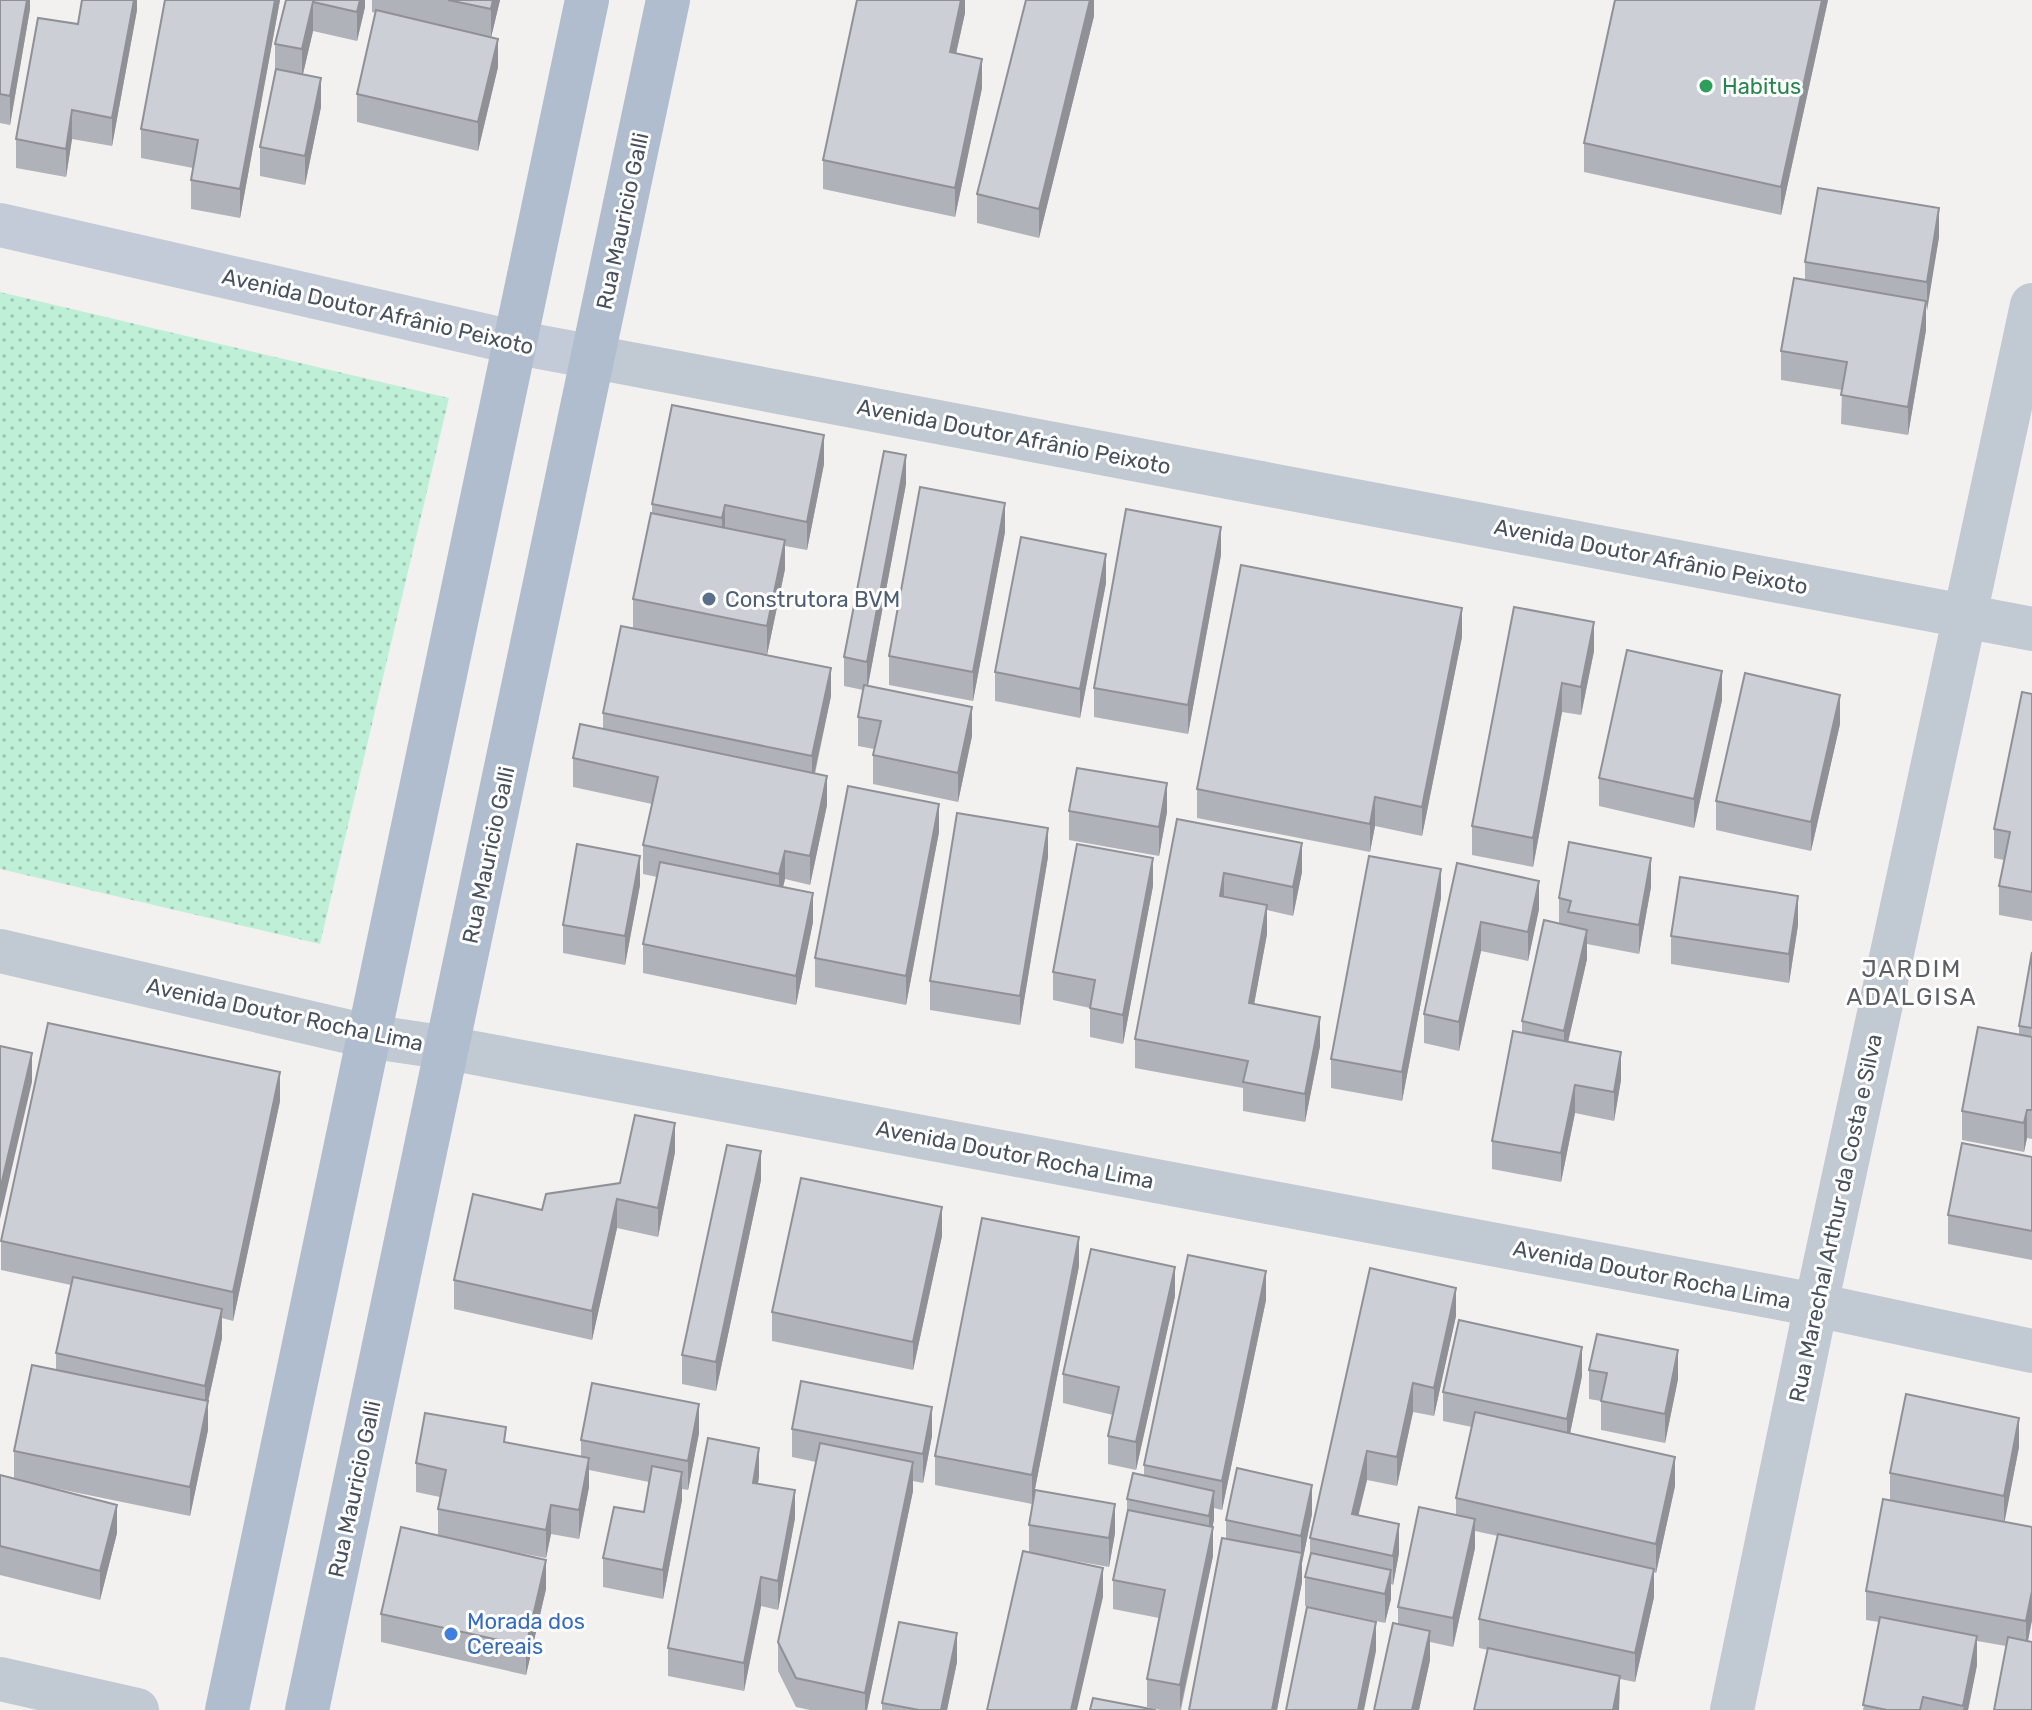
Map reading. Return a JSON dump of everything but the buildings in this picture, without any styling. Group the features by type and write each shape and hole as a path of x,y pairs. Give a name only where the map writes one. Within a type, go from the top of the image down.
{"main road":[{"path":"227,1710 587,0"},
{"name":"Rua Mauricio Galli","path":"307,1710 668,0"}],"street":[{"name":"Avenida Doutor Afrânio Peixoto","path":"0,225 513,342 2032,629"},
{"name":"Rua Marechal Arthur da Costa e Silva","path":"1732,1710 1816,1305 2032,305"},
{"name":"Avenida Doutor Rocha Lima","path":"0,951 367,1036 448,1048 1816,1305 2032,1351"},
{"path":"0,1679 137,1710"}],"green space":[{"path":"0,292 449,398 320,944 0,869"}],"place":[{"name":"Habitus","path":"1706,86"},
{"name":"Construtora BVM","path":"709,599"},
{"name":"Morada dos Cereais","path":"451,1634"}],"district":[{"name":"JARDIM ADALGISA","path":"1912,983"}]}
